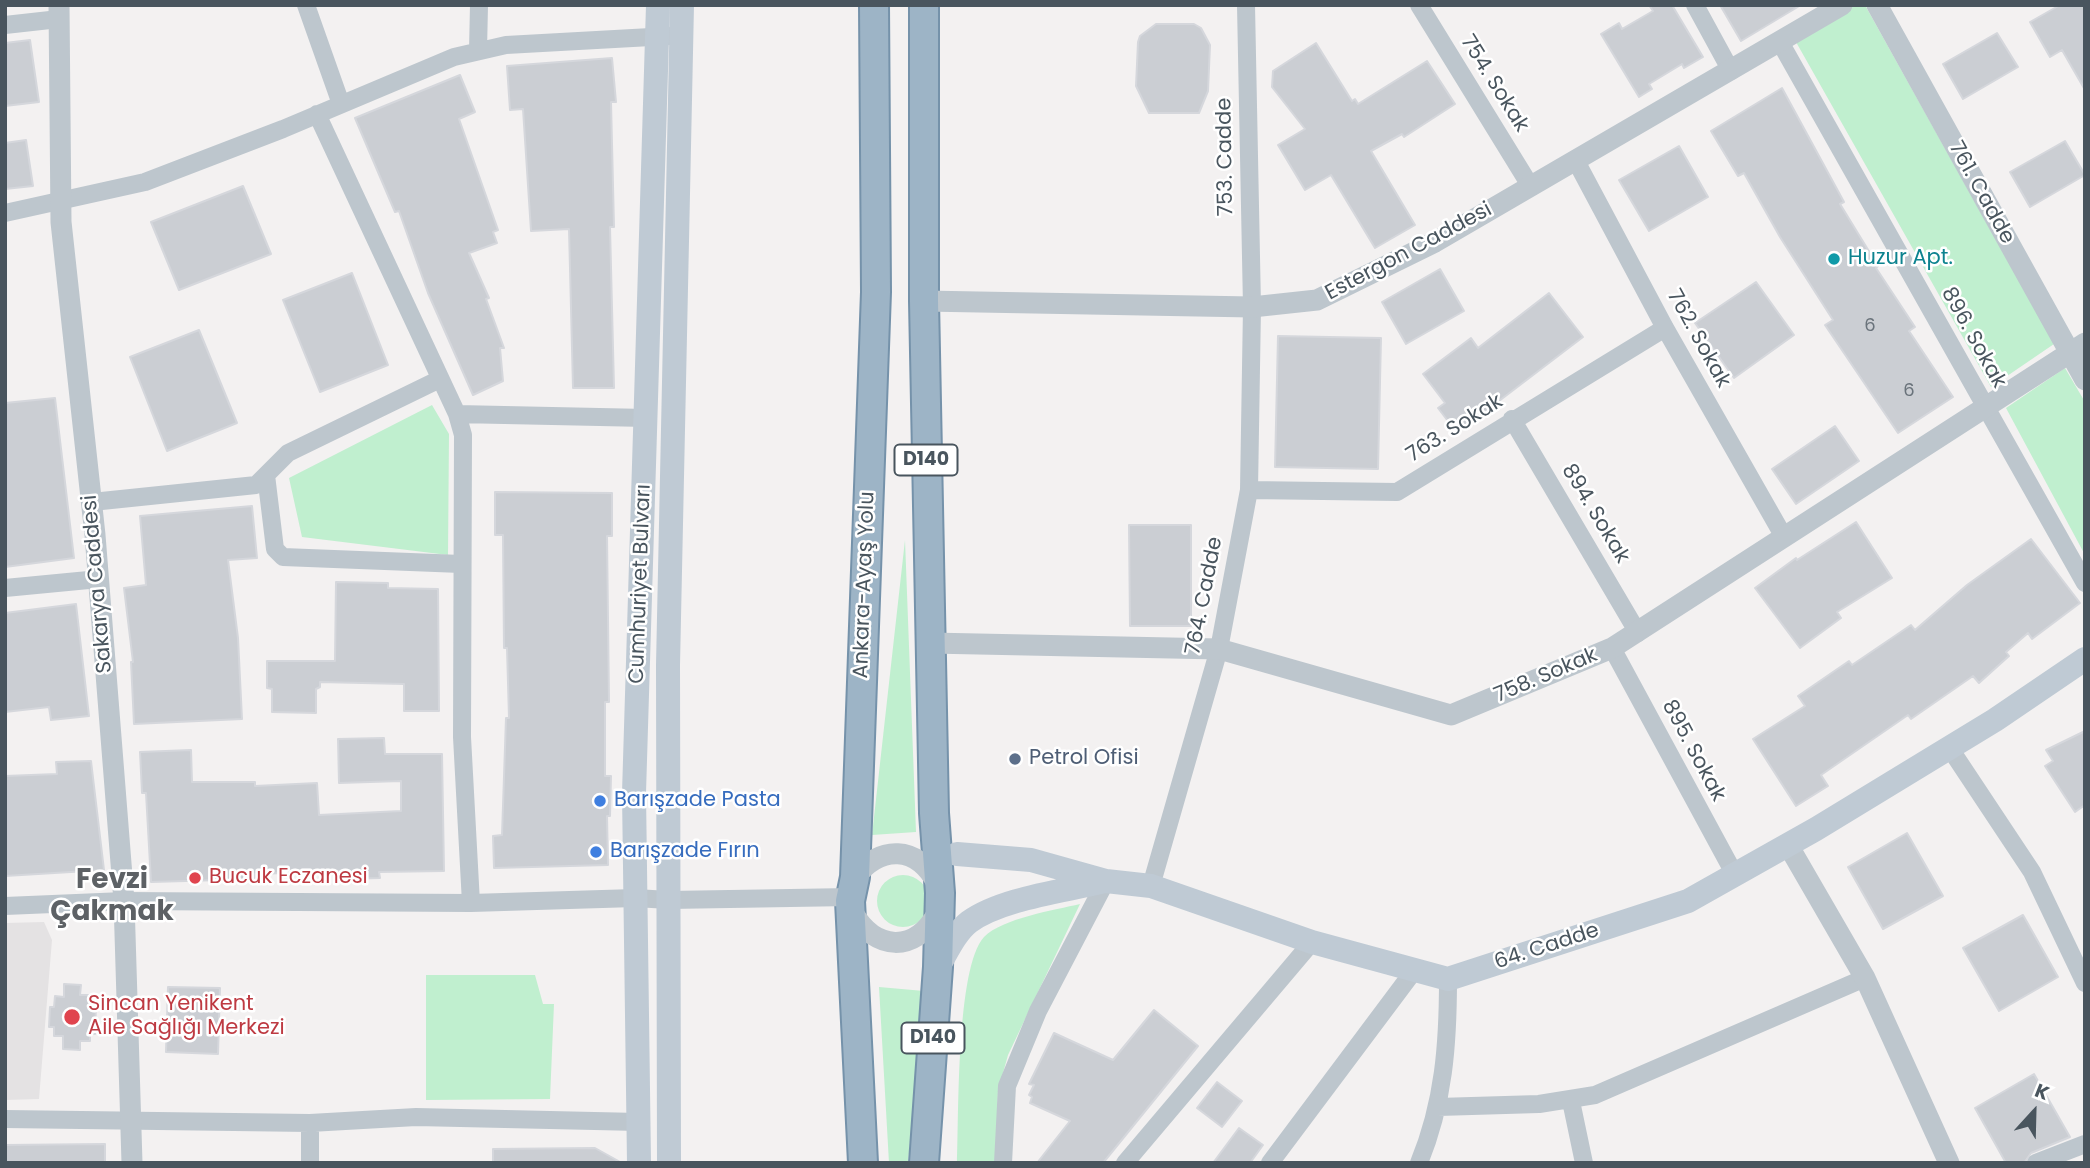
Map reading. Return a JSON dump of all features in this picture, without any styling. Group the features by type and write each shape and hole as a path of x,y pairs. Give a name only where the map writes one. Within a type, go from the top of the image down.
{"highway":[{"name":"Ankara-Ayaş Yolu","path":"863,1163 853,896 876,292 874,5"},
{"name":"D140","path":"924,1163 939,967 934,922 940,893 934,855 923,301 925,5"}],"main road":[{"name":"Cumhuriyet Bulvarı","path":"639,1163 634,793 658,5"},
{"name":"Cumhuriyet Bulvarı","path":"668,1163 669,651 682,5"},
{"name":"64. Cadde","path":"934,855 1031,860 1106,881 1151,886 1312,942 1413,972 1448,979 1688,901 1788,845 1949,747 2085,659"},
{"path":"939,967 953,940 969,922 1007,905 1106,881"}],"street":[{"path":"306,5 341,104"},
{"path":"478,51 479,5"},
{"name":"753. Cadde","path":"1246,5 1252,307"},
{"name":"754. Sokak","path":"1419,5 1531,187"},
{"path":"1695,5 1731,71"},
{"name":"Estergon Caddesi","path":"923,301 1252,307 1317,300 1435,242 1842,5"},
{"name":"761. Cadde","path":"1877,5 2077,348 2085,380"},
{"path":"5,25 59,12"},
{"name":"Sakarya Caddesi","path":"59,12 61,201 99,579 124,901 132,1163"},
{"path":"5,213 145,182 454,57 506,45 656,35 681,37"},
{"name":"896. Sokak","path":"1780,42 2085,583"},
{"path":"317,114 457,414 463,435 462,737 471,903"},
{"name":"762. Sokak","path":"1576,161 1665,328 1784,537"},
{"name":"764. Cadde","path":"1151,886 1219,649 1249,489 1252,307"},
{"name":"763. Sokak","path":"1249,489 1397,492 1512,419 1665,328"},
{"name":"758. Sokak","path":"930,643 1219,649 1451,715 1612,648 1638,633 2077,348"},
{"path":"92,502 256,485 288,453 440,379"},
{"path":"457,414 646,418"},
{"name":"894. Sokak","path":"1512,419 1638,633"},
{"path":"266,475 275,549 283,557 461,564"},
{"path":"5,588 99,579"},
{"name":"895. Sokak","path":"1612,648 1734,875"},
{"path":"1949,747 2032,872 2085,983"},
{"path":"1788,845 1865,978 1949,1163"},
{"path":"853,896 876,857 890,854 934,855"},
{"path":"1003,1163 1007,1086 1038,1011 1106,881"},
{"path":"5,906 124,901 471,903 853,896"},
{"path":"853,896 867,932 887,942 903,942 917,937 934,922 969,922"},
{"path":"1125,1163 1312,942"},
{"path":"1270,1163 1413,972"},
{"path":"1438,1107 1571,1101 1624,1083 1865,978"},
{"path":"1419,1163 1438,1107 1448,1047 1448,979"},
{"path":"1571,1101 1584,1163"},
{"path":"5,1119 310,1123 416,1117 639,1122"},
{"path":"310,1123 310,1163"},
{"path":"2036,1163 2085,1144"}],"shaded area":[{"path":"44,922 52,940 39,1099 5,1100 5,923"}],"green space":[{"path":"1856,5 1865,5 2054,344 1991,387 1796,42"},
{"path":"2065,368 2085,402 2085,555 2006,408"},
{"path":"432,405 449,434 448,555 302,537 289,478"},
{"path":"905,540 916,832 872,835"},
{"path":"903,875 922,882 929,901 922,920 903,927 884,920 877,901 884,882"},
{"path":"1080,904 1008,1055 998,1091 996,1163 957,1163 964,1009 975,953 984,937 1003,925"},
{"path":"426,975 535,975 543,1004 554,1004 550,1099 426,1100"},
{"path":"879,987 924,991 908,1163 889,1163"}],"building":[{"path":"1649,5 1672,5 1703,57 1684,68 1682,64 1649,84 1652,89 1639,97 1601,34 1619,23 1622,29 1653,11"},
{"path":"1720,5 1801,5 1741,41"},
{"path":"2060,5 2085,5 2085,90 2062,50 2050,57 2030,22"},
{"path":"1156,24 1194,24 1201,28 1210,45 1208,91 1199,113 1149,113 1136,86 1138,42 1140,36"},
{"path":"1997,33 2018,67 1963,99 1943,64"},
{"path":"30,40 39,102 5,106 5,43"},
{"path":"1316,43 1352,101 1355,99 1358,104 1427,61 1455,104 1404,137 1402,134 1371,151 1415,225 1375,248 1331,175 1305,190 1278,145 1305,129 1272,87 1273,71"},
{"path":"612,58 616,102 611,102 614,227 610,227 614,388 573,388 569,229 531,231 523,109 510,110 507,66"},
{"path":"460,75 475,112 459,119 498,230 493,232 497,243 469,253 489,298 486,299 504,348 500,348 503,381 473,395 428,293 399,211 395,212 355,118"},
{"path":"1782,88 1844,202 1840,204 1878,266 1876,268 1915,327 1909,331 1953,397 1898,433 1825,325 1833,320 1780,237 1744,173 1738,176 1711,131"},
{"path":"26,140 33,186 5,189 5,143"},
{"path":"2065,141 2085,175 2030,207 2010,172"},
{"path":"1679,146 1708,197 1649,231 1619,180"},
{"path":"243,186 271,254 179,290 151,222"},
{"path":"1440,269 1464,311 1406,344 1382,302"},
{"path":"352,273 388,365 320,392 283,300"},
{"path":"1756,282 1794,335 1734,378 1695,323"},
{"path":"1549,293 1583,337 1457,433 1438,408 1445,403 1423,374 1471,338 1478,348"},
{"path":"199,330 237,423 167,451 130,357"},
{"path":"1278,336 1381,338 1378,469 1275,467"},
{"path":"55,398 74,558 5,567 5,403"},
{"path":"1835,426 1859,461 1796,504 1772,469"},
{"path":"495,492 612,493 612,536 607,536 609,702 605,702 605,776 611,776 610,816 607,816 608,865 494,868 493,836 502,835 506,718 509,718 507,648 504,648 503,535 495,535"},
{"path":"252,506 257,558 228,560 238,638 242,719 134,724 133,662 124,588 146,585 140,516"},
{"path":"1856,522 1892,578 1837,612 1841,618 1800,648 1755,588 1796,558 1797,560"},
{"path":"1129,525 1191,525 1191,626 1130,626"},
{"path":"2031,539 2080,603 2032,639 2028,633 2006,652 2009,656 1979,683 1973,676 1911,719 1908,715 1821,775 1828,786 1796,806 1753,739 1805,706 1798,696 1849,661 1852,665 1911,625 1915,630 1967,585"},
{"path":"336,582 388,583 388,588 438,589 439,711 404,711 404,684 320,682 320,687 316,689 316,713 272,712 272,689 267,688 267,661 335,661"},
{"path":"76,604 89,716 51,720 49,707 5,712 5,613"},
{"path":"2085,731 2085,805 2075,812 2045,766 2053,761 2046,750"},
{"path":"384,738 385,754 442,754 444,871 379,872 380,878 343,879 342,871 255,874 255,879 151,882 146,793 142,793 140,752 191,750 192,782 255,782 255,786 317,783 319,815 401,811 401,781 339,783 338,739"},
{"path":"91,761 104,870 5,876 5,776 57,774 56,762"},
{"path":"1907,833 1943,896 1883,929 1848,867"},
{"path":"2023,915 2058,977 1999,1011 1963,948"},
{"name":"Sincan Yenikent Aile Sağlığı Merkezi","path":"64,984 81,985 80,995 92,995 91,1004 96,1004 95,1034 90,1033 90,1041 80,1041 80,1050 63,1049 63,1036 54,1036 54,1027 49,1027 50,1007 54,1007 55,996 64,997"},
{"path":"168,987 220,988 218,1054 166,1052"},
{"path":"1154,1010 1198,1046 1103,1163 1037,1163 1070,1121 1030,1103 1032,1097 1029,1095 1034,1085 1029,1084 1054,1033 1113,1060"},
{"path":"2034,1074 2070,1137 2031,1153 2024,1163 2006,1163 1975,1108"},
{"path":"1217,1082 1242,1101 1222,1127 1197,1108"},
{"path":"1239,1128 1263,1145 1250,1163 1213,1163"},
{"path":"105,1144 105,1163 5,1163 5,1145"},
{"path":"595,1148 622,1163 493,1163 493,1149"}],"place":[{"name":"Huzur Apt.","path":"1834,259"},
{"name":"Petrol Ofisi","path":"1015,759"},
{"name":"Barışzade Pasta","path":"600,801"},
{"name":"Barışzade Fırın","path":"596,852"},
{"name":"Bucuk Eczanesi","path":"195,878"},
{"name":"Sincan Yenikent Aile Sağlığı Merkezi","path":"72,1017"}],"district":[{"name":"Fevzi Çakmak","path":"112,897"}]}
